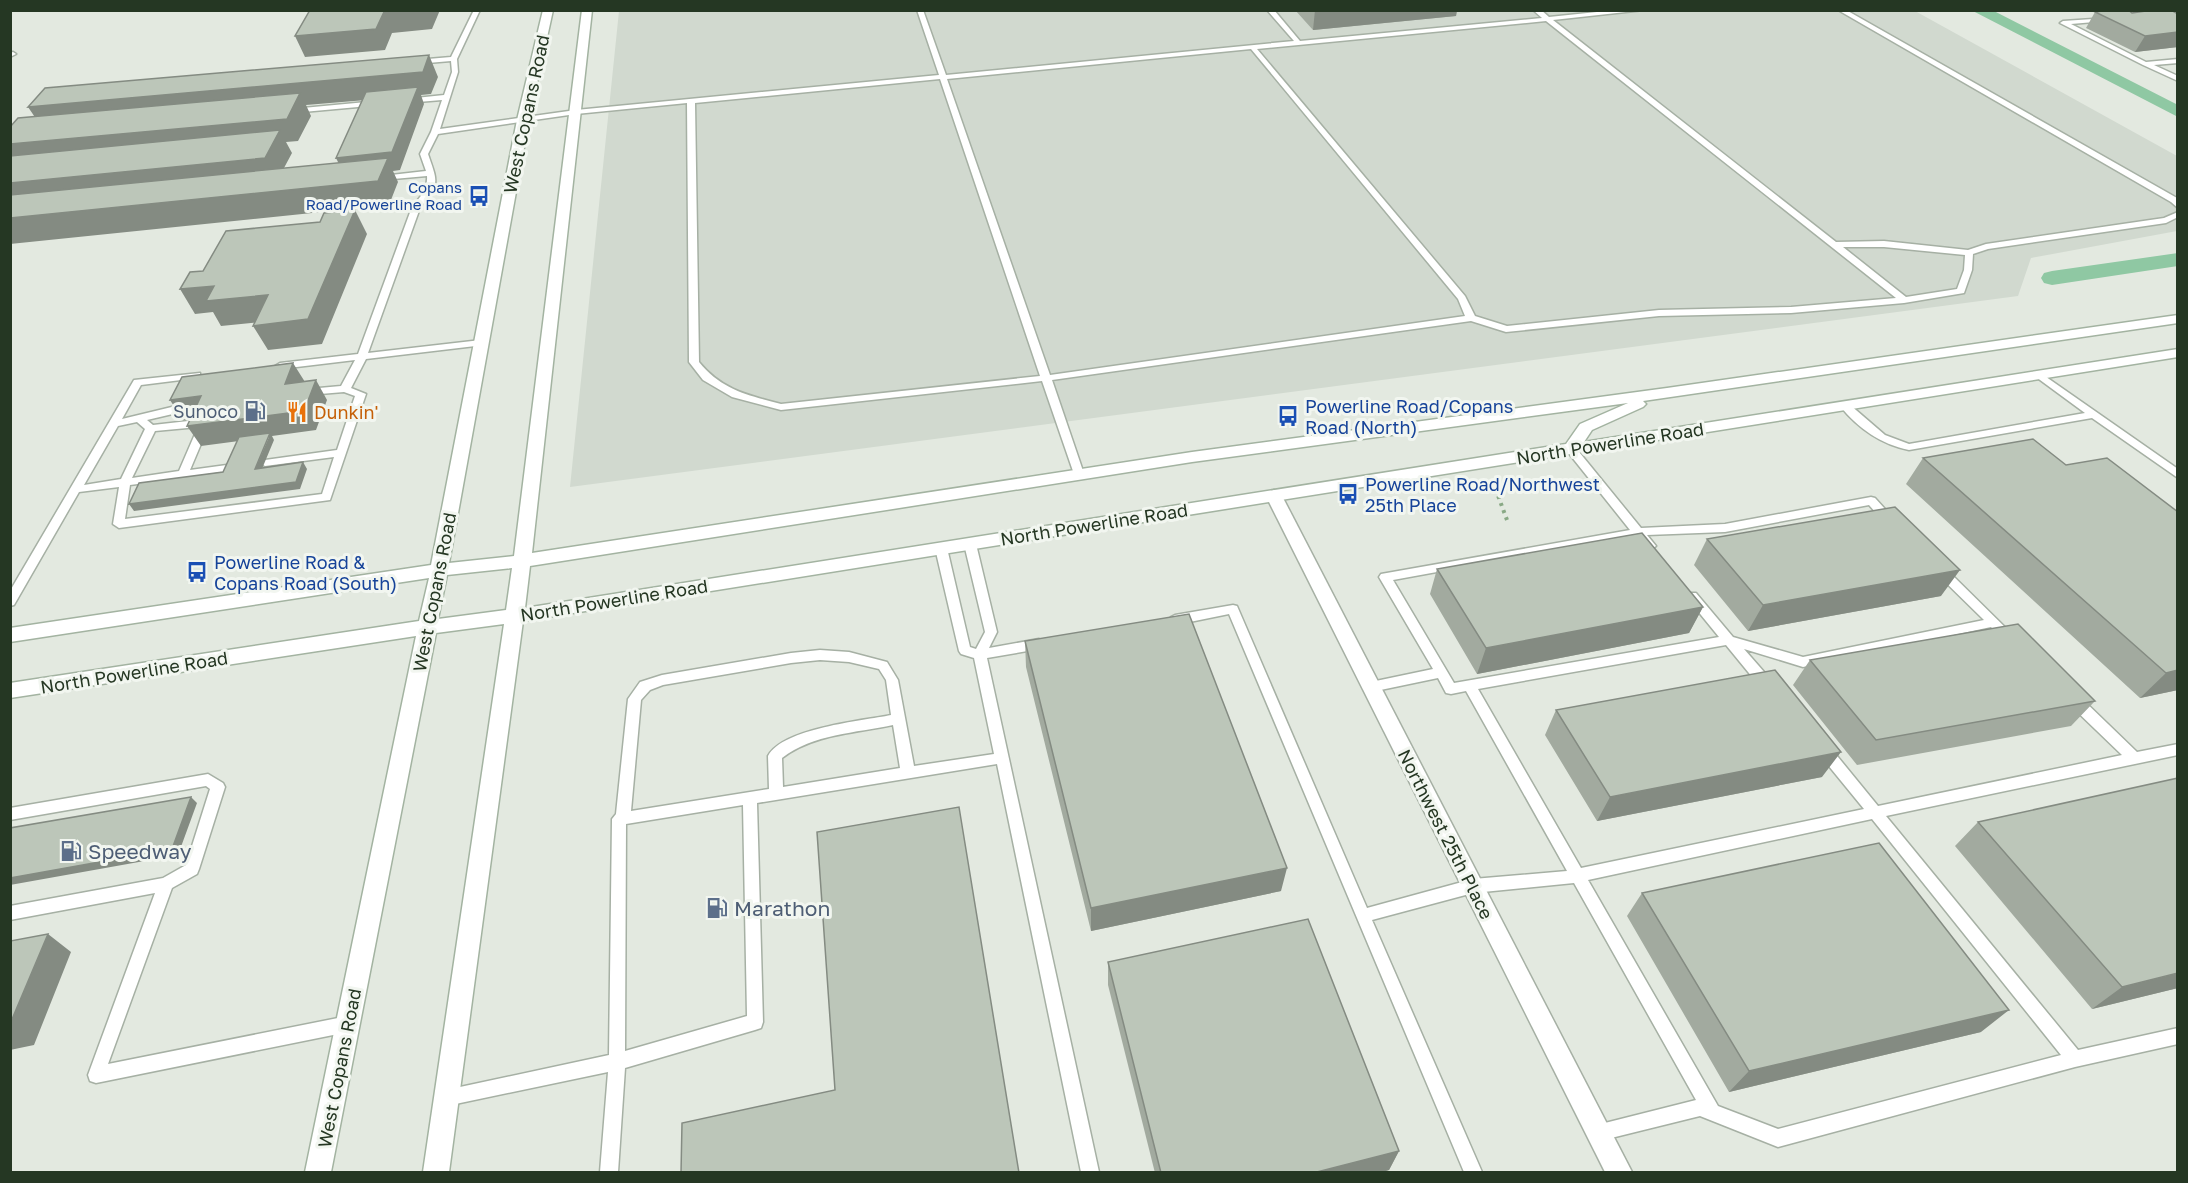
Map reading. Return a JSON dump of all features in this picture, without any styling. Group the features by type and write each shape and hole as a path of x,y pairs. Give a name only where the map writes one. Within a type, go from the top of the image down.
{"main road":[{"name":"West Copans Road","path":"318,1173 428,627 523,120 548,10"},
{"path":"436,1173 522,561 576,112 586,10"},
{"path":"10,635 439,570 522,561 1079,474 1668,393 2178,319"},
{"name":"North Powerline Road","path":"10,691 514,616 2178,353"},
{"path":"1572,449 1586,427 1602,418 1668,393"},
{"name":"Northwest 25th Place","path":"1274,496 1619,1173"}],"lane":[{"path":"345,389 362,357 416,207 430,189 432,173 424,154 435,132 455,72 454,59 477,10"},
{"path":"920,10 1079,474"},
{"path":"1270,10 1299,43"},
{"path":"1536,10 1904,300"},
{"path":"435,132 576,112 1641,10"},
{"path":"1841,10 2174,200 2178,207"},
{"path":"2120,17 2063,23 2178,79"},
{"path":"1253,48 1462,298 1471,318"},
{"path":"409,63 454,59"},
{"path":"2145,64 2178,61"},
{"path":"284,111 447,97"},
{"path":"691,101 694,362 707,378 736,395 781,407 1047,378 1471,318 1506,329 1659,313 1791,310 1904,300 1961,291 1968,270 1969,253"},
{"path":"376,179 432,173"},
{"path":"1834,245 1884,244 1969,253 1986,247 2166,220 2178,214"},
{"path":"268,368 481,343"},
{"path":"10,602 78,489 138,382 209,374"},
{"path":"2039,375 2178,476"},
{"path":"152,428 125,482 119,524 326,497 361,394 345,389 301,393"},
{"path":"116,423 141,420 162,410 190,406"},
{"path":"1845,406 1876,436 1892,444 1909,447 2092,415"},
{"path":"141,420 152,428 197,423 204,425 177,486"},
{"path":"1572,449 1661,559"},
{"path":"265,463 342,453"},
{"path":"284,472 288,460"},
{"path":"78,489 234,467"},
{"path":"213,481 218,469"},
{"path":"272,504 277,492"},
{"path":"230,510 235,497"},
{"path":"200,514 204,501"},
{"path":"1895,525 1870,501 1725,528 1638,532 1385,577 1451,690 1729,640 1803,662 1994,622"},
{"path":"162,519 167,507"},
{"path":"970,544 991,632 980,654 1090,1173"},
{"path":"941,548 964,651 980,654 1049,642"},
{"path":"1928,558 2019,646"},
{"path":"1683,586 1776,694"},
{"path":"1164,621 1233,609 1473,1173"},
{"path":"623,818 635,699 645,686 662,680 801,657 820,655 849,657 883,665 892,680 908,773"},
{"path":"1371,687 1441,672"},
{"path":"1470,686 1712,1112"},
{"path":"2060,686 2134,758"},
{"path":"776,794 775,756 786,745 805,738 899,719"},
{"path":"1815,740 1877,812 2075,1059"},
{"path":"1363,916 1473,886 1576,876 2178,749"},
{"path":"609,1173 617,1062 619,819 1002,758"},
{"path":"10,814 208,780 218,787 192,869 166,884 10,913"},
{"path":"446,1098 617,1062 755,1022 750,798"},
{"path":"166,884 96,1075 348,1024"},
{"path":"1599,1132 1700,1107 1779,1138 2075,1059 2178,1036"}],"path":[{"path":"1492,482 1507,520"}],"shaded area":[{"path":"619,11 1915,11 2177,156 2177,231 2031,258 2018,296 570,487"}],"building":[{"path":"310,10 401,10 384,12 376,29 295,36"},
{"path":"2128,10 2132,13 2171,10 2178,14 2178,32 2145,36 2095,12"},
{"path":"429,55 423,72 28,107 45,88"},
{"path":"418,87 392,152 336,158 366,92"},
{"path":"300,93 287,119 10,144 10,127 18,118"},
{"path":"280,130 265,158 10,183 10,156"},
{"path":"388,158 378,181 10,218 10,195"},
{"path":"355,210 308,319 253,326 268,295 206,301 214,286 180,289 190,272 203,271 226,231 320,222 324,213"},
{"path":"293,363 285,384 316,380 304,411 187,426 201,396 170,400 182,377"},
{"path":"270,433 255,469 303,462 296,482 129,504 139,483 223,472 239,437"},
{"path":"2033,439 2066,465 2107,458 2178,512 2178,670 2166,673 1923,458"},
{"path":"1895,507 1960,570 1763,605 1707,539"},
{"path":"1642,533 1703,607 1486,648 1437,569"},
{"path":"1189,614 1287,868 1091,908 1025,641"},
{"path":"2018,624 2095,701 1876,740 1810,660"},
{"path":"1775,670 1841,752 1610,797 1556,710"},
{"path":"2178,778 2178,973 2122,987 1978,822"},
{"path":"191,797 172,849 10,878 10,828"},
{"path":"959,807 1019,1173 681,1173 682,1123 835,1090 817,832"},
{"path":"1879,843 2009,1010 1749,1071 1642,893"},
{"path":"1308,919 1399,1151 1313,1173 1161,1173 1108,962"},
{"path":"48,934 10,1024 10,941"}],"waterway":[{"path":"1979,10 2178,112"},
{"path":"2052,278 2178,259"}],"place":[{"name":"Copans Road/Powerline Road","path":"479,196"},
{"name":"Sunoco","path":"255,411"},
{"name":"Dunkin'","path":"297,412"},
{"name":"Powerline Road/Copans Road (North)","path":"1288,416"},
{"name":"Powerline Road/Northwest 25th Place","path":"1348,494"},
{"name":"Powerline Road & Copans Road (South)","path":"197,572"},
{"name":"Speedway","path":"71,851"},
{"name":"Marathon","path":"717,908"}]}
